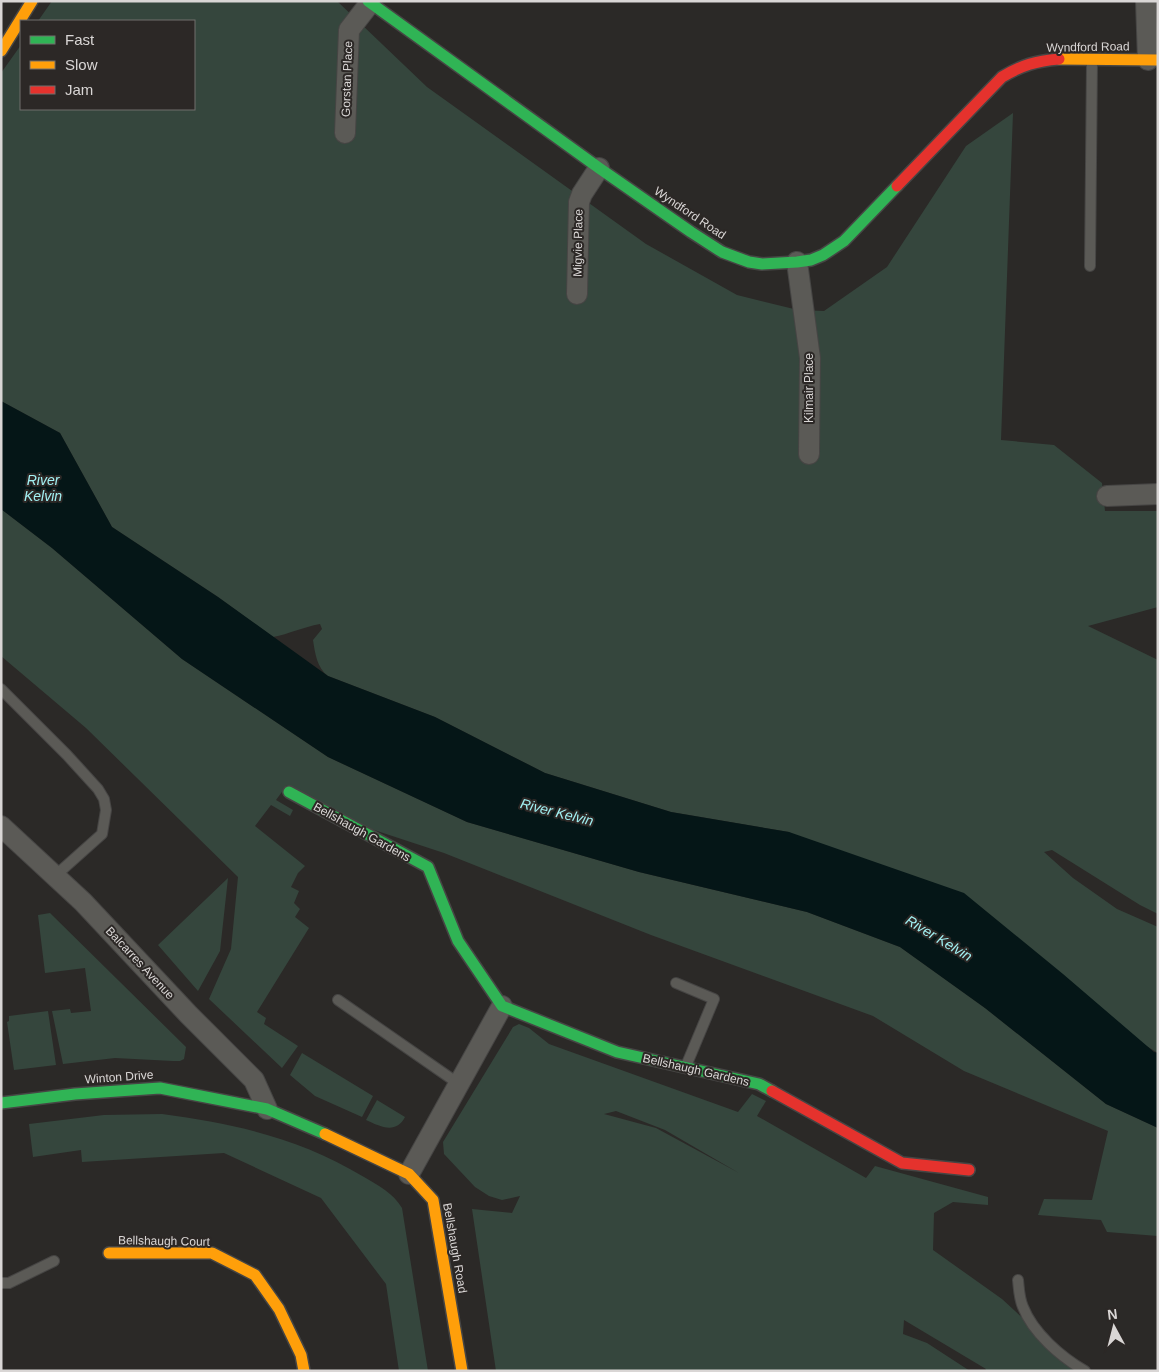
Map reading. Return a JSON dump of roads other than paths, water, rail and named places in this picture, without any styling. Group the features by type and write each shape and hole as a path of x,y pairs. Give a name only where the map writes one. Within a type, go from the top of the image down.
{"street":[{"path":"20,20 32,1"},
{"path":"1146,1 1153,60"},
{"name":"Wyndford Road","path":"369,2 691,232 722,252 749,262 762,264 811,260 823,255 844,240 1002,77 1019,67 1040,61 1153,60"},
{"name":"Gorstan Place","path":"345,133 348,30 369,2"},
{"path":"1,51 20,20"},
{"name":"Migvie Place","path":"577,294 579,202 599,168"},
{"name":"Kilmair Place","path":"797,262 810,358 809,454"},
{"path":"1107,496 1158,494"},
{"name":"Bellshaugh Gardens","path":"289,792 428,868 458,941 502,1006 617,1052 759,1084 902,1163 969,1170"},
{"name":"Balcarres Avenue","path":"1,826 83,902 254,1080 267,1109"},
{"path":"409,1174 502,1006"},
{"name":"Winton Drive","path":"1,1103 75,1094 160,1088 267,1109"},
{"name":"Bellshaugh Road","path":"267,1109 345,1142 409,1174 433,1200 462,1371"},
{"name":"Bellshaugh Court","path":"109,1254 212,1253 255,1275 280,1309 301,1355 304,1371"}],"lane":[{"path":"1090,266 1092,60"},
{"path":"1,689 67,755 98,789 104,799 106,810 102,834 55,876"},
{"path":"676,983 714,999 685,1068"},
{"path":"338,1000 459,1084"},
{"path":"1,1283 9,1283 54,1261"},
{"path":"1018,1280 1022,1305 1029,1320 1065,1357 1085,1371"}],"water":[{"name":"River Kelvin","path":"1,401 60,433 112,527 218,597 328,676 435,717 545,773 671,812 789,832 964,893 1154,1052 1158,1053 1158,1128 1106,1104 985,1008 900,947 807,912 639,872 467,822 328,757 182,659 52,548 1,509"}]}
